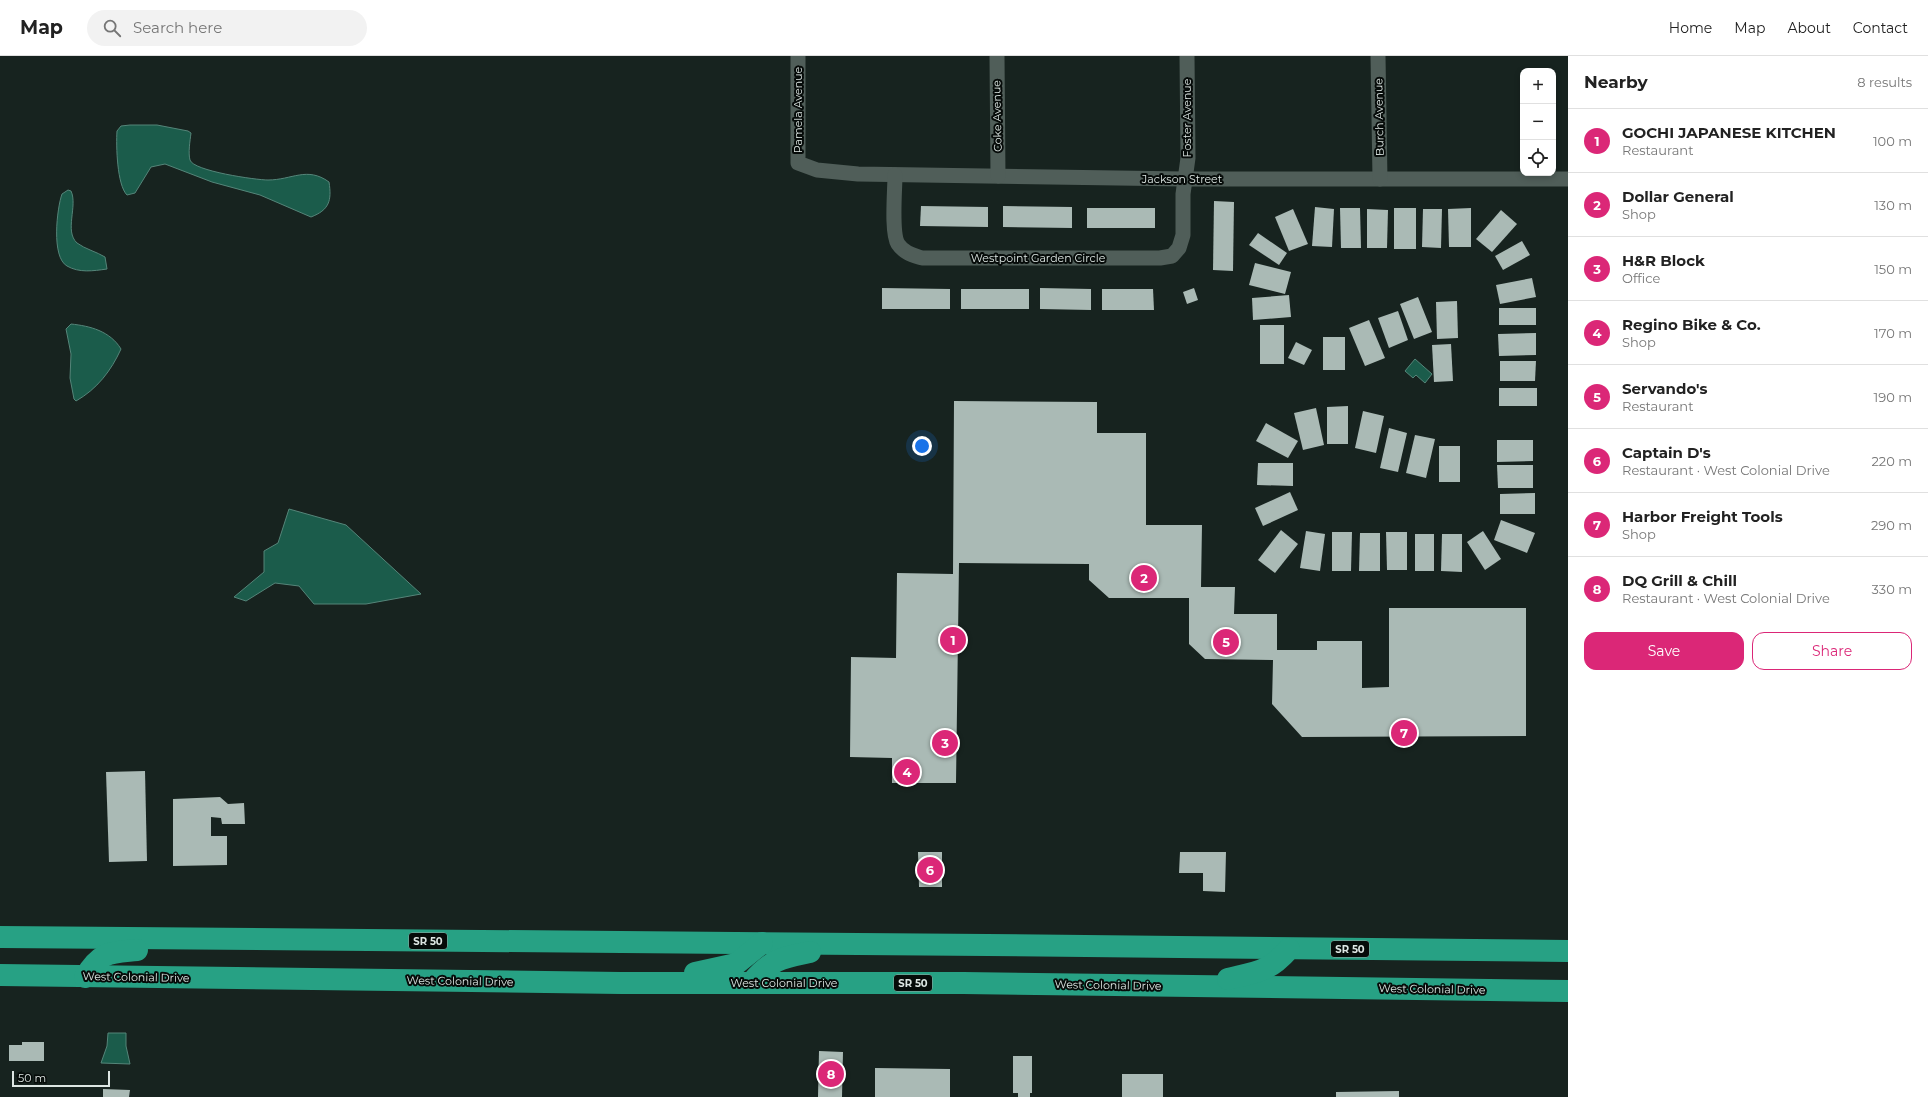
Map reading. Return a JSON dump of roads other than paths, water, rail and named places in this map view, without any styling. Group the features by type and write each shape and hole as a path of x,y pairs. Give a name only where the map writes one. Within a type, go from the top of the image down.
{"highway":[{"name":"SR 50","path":"1,939 762,943 1568,951"},
{"path":"85,977 94,962 108,953 223,940"},
{"path":"650,983 736,964 762,943"},
{"path":"752,982 766,967 782,958 856,944"},
{"path":"1200,986 1264,970 1277,962 1289,949"},
{"name":"West Colonial Drive","path":"0,975 650,983 752,982 1568,991"}],"street":[{"name":"Pamela Avenue","path":"798,56 798,163"},
{"name":"Coke Avenue","path":"997,56 998,176"},
{"name":"Foster Avenue","path":"1186,179 1188,158 1187,56"},
{"name":"Burch Avenue","path":"1378,56 1380,179"},
{"name":"Jackson Street","path":"798,163 817,170 858,174 895,175 1186,179 1568,179"},
{"name":"Westpoint Garden Circle","path":"895,175 894,232 898,244 908,254 922,258 1160,258 1172,256 1179,248 1183,235 1183,194 1186,179"}],"place":[{"name":"Dollar General","path":"1144,578"},
{"name":"GOCHI JAPANESE KITCHEN","path":"953,640"},
{"name":"Servando's","path":"1226,642"},
{"name":"Harbor Freight Tools","path":"1404,733"},
{"name":"H&R Block","path":"945,743"},
{"name":"Regino Bike & Co.","path":"907,772"},
{"name":"Captain D's","path":"930,870"},
{"name":"DQ Grill & Chill","path":"831,1074"}]}
